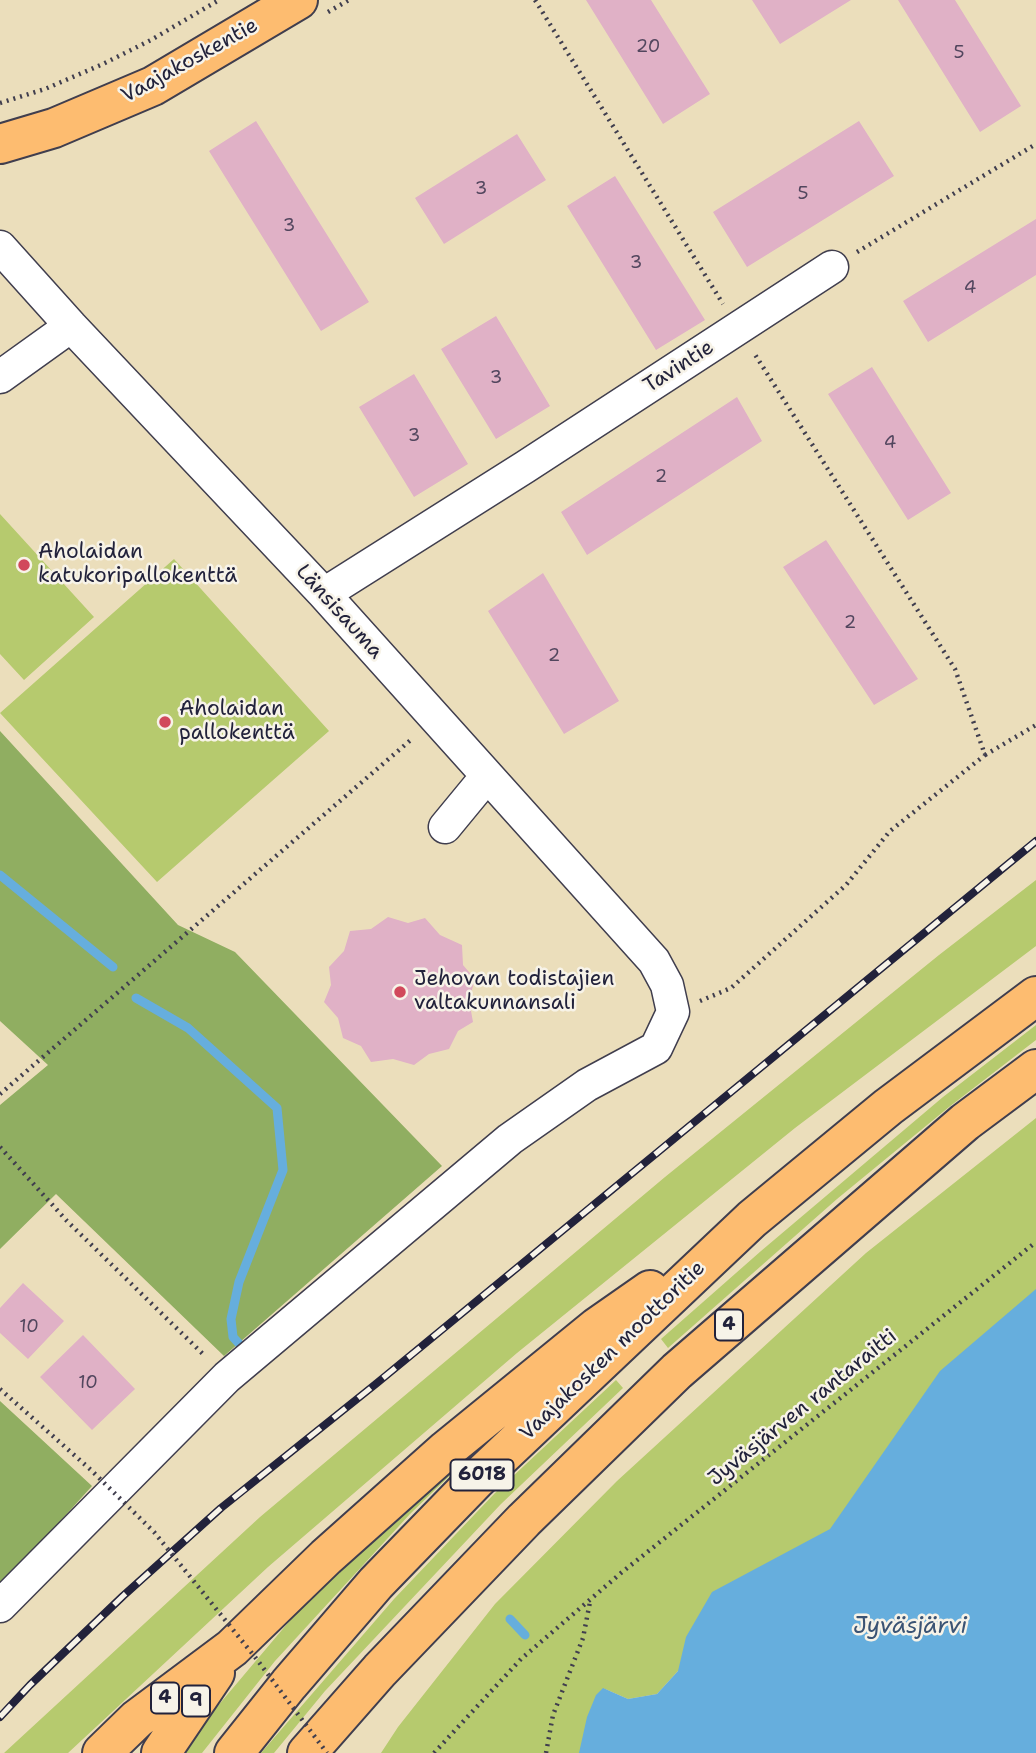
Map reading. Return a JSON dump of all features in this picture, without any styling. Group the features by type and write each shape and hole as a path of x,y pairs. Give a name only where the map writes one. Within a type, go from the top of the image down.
{"main road":[{"name":"Vaajakoskentie","path":"0,144 54,128 153,86 298,0"},
{"name":"Vaajakosken moottoritie","path":"234,1753 289,1684 385,1574 475,1481 752,1219 888,1107 1036,996"},
{"name":"4","path":"334,1753 380,1670 524,1520 677,1371 965,1122 1036,1069"},
{"name":"4","path":"102,1753 136,1719 232,1648 326,1557 446,1450 597,1327 752,1219"},
{"name":"9","path":"161,1753 232,1648"},
{"path":"307,1753 380,1670"}],"street":[{"name":"Länsisauma","path":"0,247 324,594 654,961 670,999"},
{"name":"Tavintie","path":"324,594 832,267"},
{"path":"0,377 71,326"},
{"path":"445,827 487,776"},
{"path":"0,1606 228,1377 510,1139 587,1085 656,1048 670,999"}],"path":[{"name":"Vaajakoskentie","path":"0,103 45,89 103,64 151,40 219,0"},
{"path":"832,267 1036,144"},
{"path":"955,669 985,755"},
{"path":"670,999 731,988 846,885 890,831 985,755 1036,725"},
{"path":"0,1094 416,735"},
{"path":"0,1147 67,1221 228,1377"},
{"name":"Jyväsjärven rantaraitti","path":"435,1753 521,1659 648,1552 1036,1242"},
{"path":"0,1389 91,1469 154,1532 255,1657 327,1753"},
{"path":"546,1753 553,1714 583,1638 590,1601"}],"green space":[{"name":"Aholaidan katukoripallokenttä","path":"0,514 94,617 24,680 0,654"},
{"name":"Aholaidan pallokenttä","path":"174,559 329,731 157,882 0,713"},
{"path":"0,731 178,925 235,952 442,1166 224,1356 56,1194 0,1249 0,1105 48,1065 0,1021"},
{"path":"1036,880 1036,946 795,1128 517,1353 268,1567 68,1753 4,1753 260,1517 665,1177"},
{"path":"1036,1025 1036,1040 837,1199 668,1348 661,1339 761,1251 943,1097"},
{"path":"1036,1118 1036,1682 678,1671 657,1694 628,1699 603,1688 725,1753 381,1753 398,1727 495,1604 617,1481 866,1253"},
{"path":"616,1380 623,1388 501,1504 325,1691 274,1753 261,1753 394,1599 495,1493"},
{"path":"0,1401 92,1486 0,1588"},
{"path":"462,1459 464,1462 410,1514 275,1661 202,1753 178,1753 298,1611 375,1531"}],"water":[{"name":"Jyväsjärvi","path":"1036,1289 1036,1753 579,1753 587,1717 596,1695 603,1688 628,1699 657,1694 678,1671 686,1637 712,1592 830,1529 940,1371"}],"building":[{"path":"586,0 651,0 710,94 663,124"},
{"path":"752,0 851,0 780,44"},
{"path":"898,0 955,0 1021,106 980,132"},
{"path":"256,121 369,302 321,331 209,151"},
{"path":"859,121 894,176 747,267 713,212"},
{"path":"517,134 546,180 444,244 415,198"},
{"path":"615,176 705,320 656,350 567,206"},
{"path":"1036,219 1036,275 928,342 903,301"},
{"path":"496,316 550,406 496,439 441,349"},
{"path":"872,367 951,493 908,520 828,394"},
{"path":"414,374 468,464 414,497 359,407"},
{"path":"737,397 762,441 587,555 561,512"},
{"path":"826,540 918,679 874,705 783,567"},
{"path":"543,573 619,701 564,734 488,611"},
{"name":"Jehovan todistajien valtakunnansali","path":"388,917 408,923 425,918 440,935 462,945 463,965 475,979 469,1000 473,1022 458,1031 449,1049 429,1054 414,1065 393,1059 371,1062 361,1046 343,1038 338,1018 324,1002 331,985 329,967 344,951 350,931 371,929"},
{"path":"23,1283 64,1321 28,1359 0,1333 0,1308"},
{"path":"83,1335 135,1389 92,1430 40,1377"}],"waterway":[{"path":"0,875 113,967"},
{"path":"136,998 188,1028 277,1108 283,1170 239,1282 231,1319 233,1337 243,1348"},
{"path":"510,1619 525,1635"}],"railway":[{"path":"0,1717 123,1596 221,1508 1036,841"}],"place":[{"name":"Aholaidan katukoripallokenttä","path":"24,565"},
{"name":"Aholaidan pallokenttä","path":"165,722"},
{"name":"Jehovan todistajien valtakunnansali","path":"400,992"}]}
